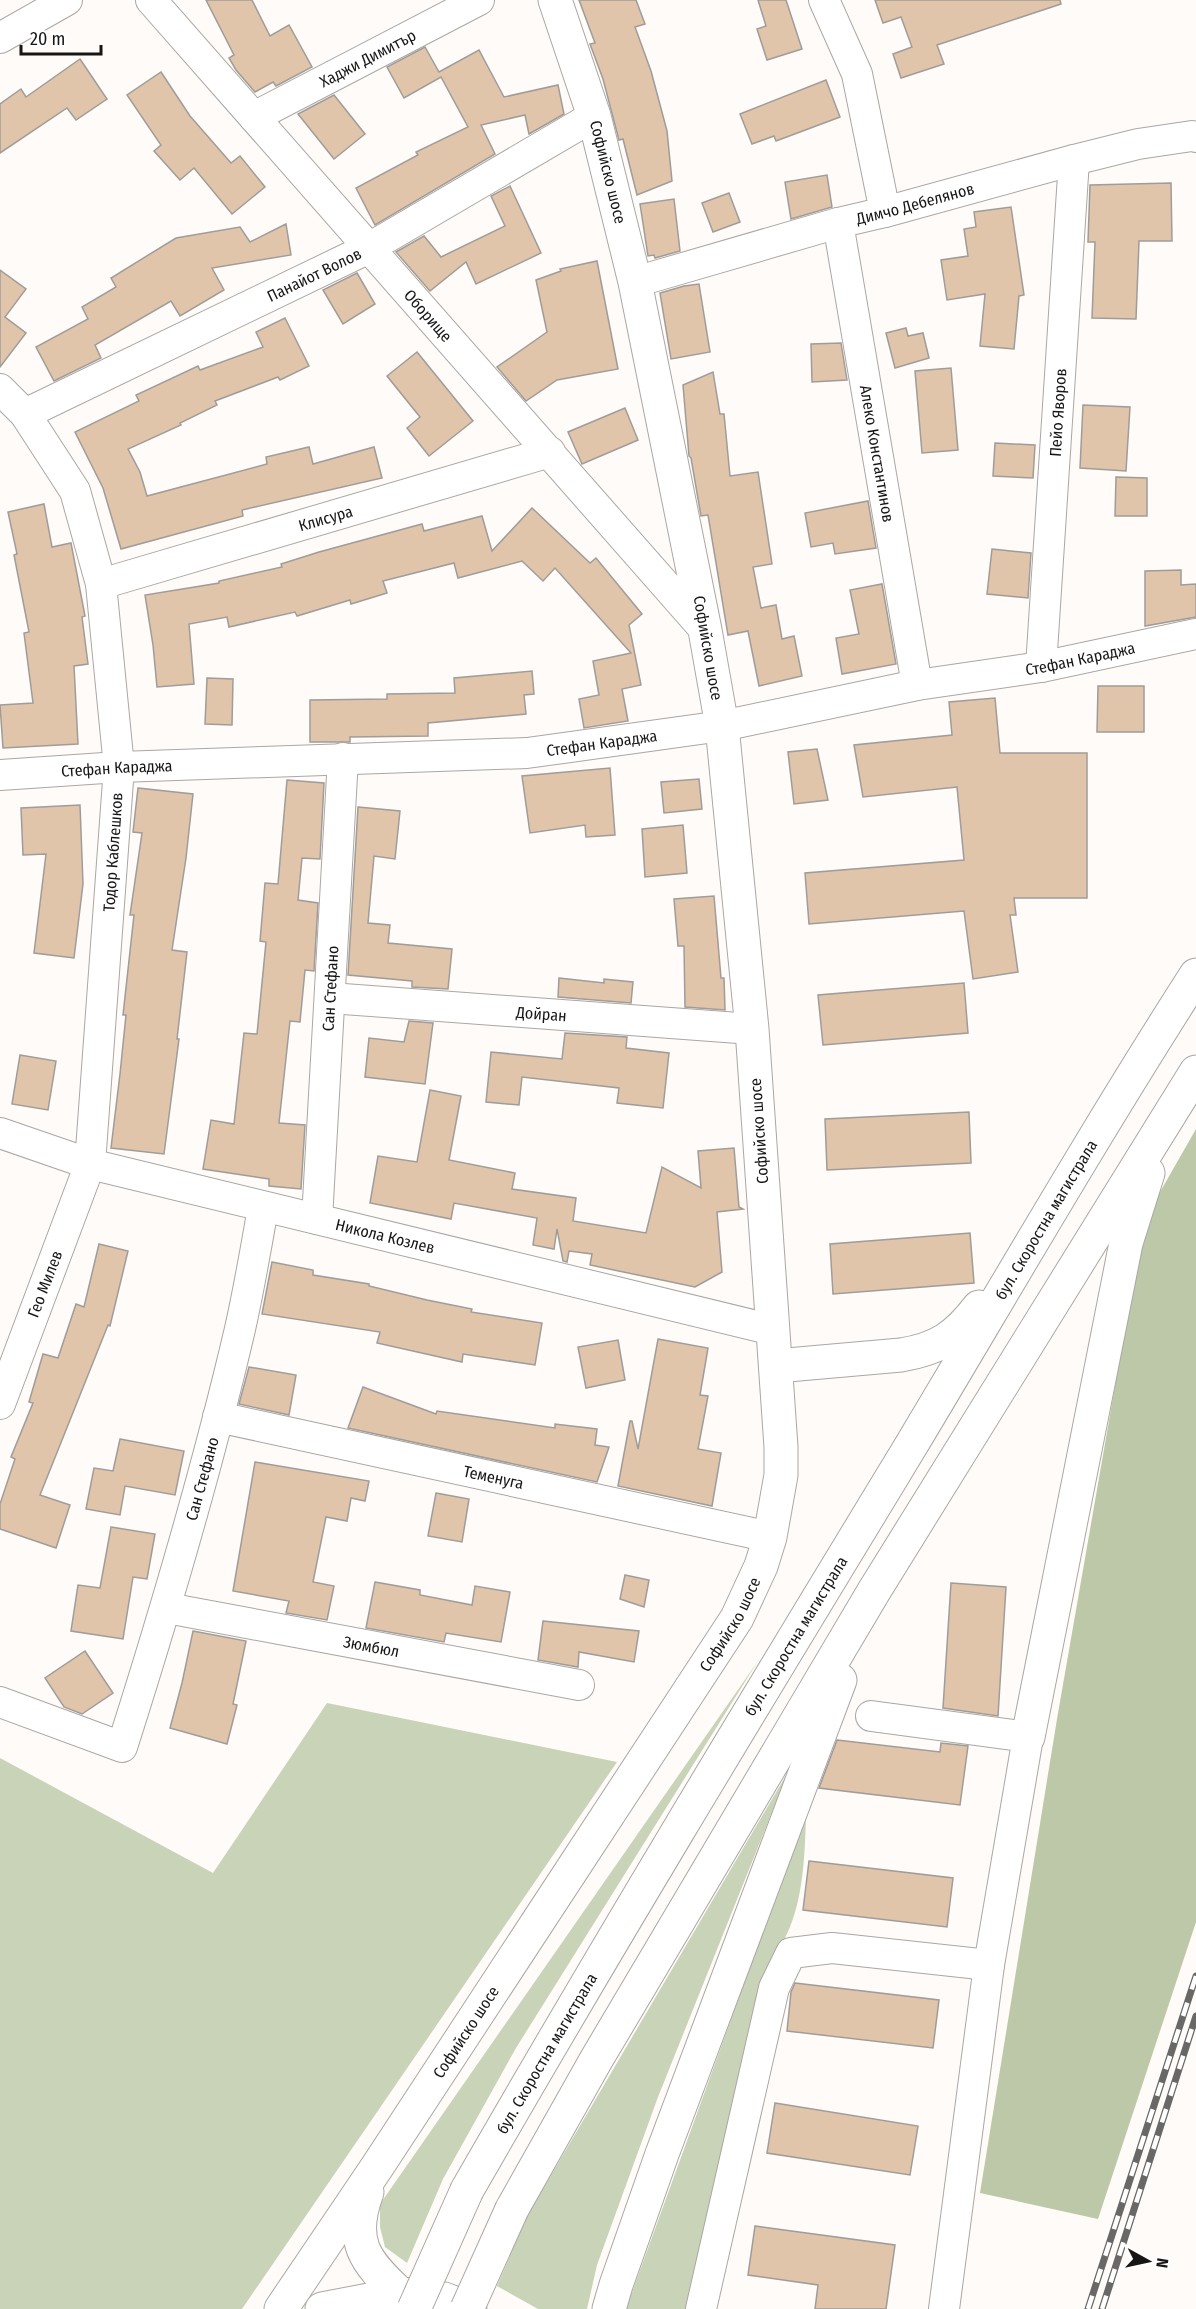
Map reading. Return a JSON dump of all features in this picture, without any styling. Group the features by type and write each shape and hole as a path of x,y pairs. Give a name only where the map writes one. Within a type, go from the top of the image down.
{"main road":[{"name":"Софийско шосе","path":"281,2309 377,2167 737,1618 761,1566 770,1537 781,1475 776,1366 752,1029 722,726 635,282 594,116 555,0"},
{"name":"бул. Скоростна магистрала","path":"407,2301 467,2190 642,1889 1040,1231 1134,1071 1196,975"},
{"path":"321,2309 444,2299 469,2309 512,2209 596,2060 874,1591 1196,1072"},
{"path":"1028,1737 1126,1243 1167,1119"},
{"path":"776,1366 901,1355 937,1346 966,1324 1040,1231"},
{"path":"609,2309 615,2285 736,1953 874,1591"},
{"name":"Софийско шосе","path":"377,2167 360,2211 358,2235 364,2254 377,2273 407,2301"}],"street":[{"path":"0,38 67,0"},
{"name":"Оборище","path":"151,0 705,630"},
{"name":"Хаджи Димитър","path":"254,117 479,0"},
{"path":"824,0 857,74 885,212"},
{"name":"Панайот Волов","path":"25,414 369,248 594,116"},
{"name":"Димчо Дебелянов","path":"635,282 838,223 1074,160 1138,144 1196,137"},
{"name":"Пейо Яворов","path":"1041,666 1074,160"},
{"name":"Алеко Константинов","path":"838,223 917,684"},
{"name":"Тодор Каблешков","path":"0,389 25,414 75,491 101,584 119,768 90,1164"},
{"name":"Клисура","path":"101,584 550,452"},
{"name":"Стефан Караджа","path":"0,775 343,758 527,753 722,726 917,684 1041,666 1196,634"},
{"name":"Сан Стефано","path":"317,1219 343,758"},
{"name":"Дойран","path":"330,998 752,1029"},
{"name":"Никола Козлев","path":"0,1133 90,1164 263,1208 317,1219 773,1330"},
{"name":"Гео Милев","path":"0,1404 90,1164"},
{"name":"Сан Стефано","path":"0,1702 122,1747 167,1608 218,1417 240,1327 263,1208"},
{"name":"Теменуга","path":"218,1417 770,1537"},
{"name":"Зюмбюл","path":"167,1608 579,1685"},
{"path":"872,1716 1028,1737 989,1965 944,2309"},
{"path":"701,2309 774,1988 791,1953 832,1948 989,1965"}],"green space":[{"path":"1196,1129 1196,1922 1098,2219 980,2193 1057,1719 1136,1266 1156,1199"},
{"path":"758,1661 516,2048 443,2179 407,2263 385,2247 380,2227 380,2204"},
{"path":"327,1703 617,1762 242,2309 0,2309 0,1758 213,1873"},
{"path":"788,1772 658,2097 597,2265 587,2309 538,2309 497,2286 527,2216"},
{"path":"806,1813 802,1875 797,1907 786,1936 772,1960 692,2309 626,2309"}],"building":[{"path":"206,0 252,0 270,36 289,25 312,67 276,86 273,82 255,92 229,58 234,55"},
{"path":"579,0 636,0 645,24 635,27 651,71 667,131 672,181 637,195 623,139 619,140 603,79 590,44 595,43"},
{"path":"758,0 786,0 802,49 767,60 757,29 766,26"},
{"path":"875,0 1060,0 1061,4 937,45 944,64 901,78 893,54 912,47 901,17 883,23"},
{"path":"425,47 439,72 479,50 504,97 558,85 564,114 529,134 525,115 481,125 495,154 375,225 356,188 418,155 416,152 468,127 441,77 404,98 387,67"},
{"path":"80,59 107,99 76,120 67,108 0,153 0,104 21,89 26,97"},
{"path":"161,72 190,116 231,163 240,156 265,187 232,214 194,168 180,180 154,151 161,145 127,95"},
{"path":"826,80 840,117 776,141 774,136 752,144 740,114"},
{"path":"334,95 365,134 334,159 298,114"},
{"path":"827,175 832,207 791,219 785,182"},
{"path":"1171,183 1172,241 1139,241 1136,319 1092,318 1095,242 1088,242 1090,185"},
{"path":"510,186 541,253 476,284 466,262 430,291 396,252 424,236 441,257 505,226 491,196"},
{"path":"729,193 740,222 713,232 702,203"},
{"path":"674,199 680,251 655,258 654,255 648,256 640,204"},
{"path":"1011,207 1024,295 1019,296 1014,349 980,346 985,294 947,300 941,260 968,256 964,229 976,227 974,212"},
{"path":"286,224 291,255 212,268 224,290 180,316 171,301 95,345 101,358 54,381 36,347 88,319 82,307 116,287 111,278 176,238 240,227 250,242"},
{"path":"597,261 618,369 557,380 526,401 497,367 547,332 536,280 561,271 560,269"},
{"path":"0,270 26,289 5,317 26,333 0,367"},
{"path":"357,273 375,304 343,324 323,290"},
{"path":"699,284 710,352 671,359 660,293"},
{"path":"285,318 309,366 280,380 278,377 215,401 217,405 180,423 181,425 128,449 140,472 147,496 267,464 266,457 309,447 313,464 374,447 382,478 242,510 243,516 121,549 103,488 75,432 139,401 136,395 198,366 200,370 263,347 256,332"},
{"path":"906,328 908,336 923,333 929,358 895,368 886,333"},
{"path":"841,343 847,380 812,382 811,344"},
{"path":"417,352 473,421 429,456 407,428 420,417 387,376"},
{"path":"951,368 958,450 922,453 915,371"},
{"path":"713,372 720,414 724,414 730,476 758,472 772,564 753,567 761,608 776,605 782,639 794,636 802,676 759,686 748,631 728,635 708,515 701,516 689,456 683,385"},
{"path":"1083,405 1130,407 1126,471 1080,468"},
{"path":"625,408 638,440 582,464 568,432"},
{"path":"995,443 1035,445 1033,478 993,476"},
{"path":"1116,477 1147,478 1147,516 1115,516"},
{"path":"868,501 876,548 835,554 833,543 811,547 805,513"},
{"path":"44,504 52,547 71,543 85,616 82,617 88,664 74,666 78,744 3,748 0,705 33,703 24,633 29,632 8,512"},
{"path":"532,508 590,563 596,558 642,614 629,625 641,685 622,689 628,721 584,728 579,699 599,695 593,661 631,653 555,568 543,581 522,561 458,578 454,563 383,581 387,593 351,604 350,600 297,616 295,612 229,627 227,617 189,624 194,684 157,687 145,595 219,583 219,581 282,567 281,564 319,552 422,524 424,531 482,516 492,551"},
{"path":"992,549 1031,553 1028,598 987,594"},
{"path":"1181,570 1181,585 1196,584 1196,617 1145,626 1145,571"},
{"path":"882,584 896,664 842,674 836,638 859,634 850,590"},
{"path":"532,671 534,694 524,695 526,714 428,723 428,736 350,737 350,742 310,742 310,700 387,699 387,694 455,693 454,678"},
{"path":"207,678 233,679 232,725 205,724"},
{"path":"1098,686 1144,686 1144,732 1097,732"},
{"path":"995,698 1000,753 1087,753 1087,898 1014,898 1016,915 1010,915 1018,972 973,979 964,911 809,924 805,873 964,860 957,787 863,797 854,745 952,735 949,702"},
{"path":"817,749 828,800 794,804 788,752"},
{"path":"610,768 615,835 586,837 585,825 530,833 522,776"},
{"path":"699,779 702,809 664,813 661,782"},
{"path":"287,780 324,783 320,859 302,858 298,900 318,903 314,971 305,970 300,1022 290,1021 279,1123 305,1125 301,1189 269,1186 269,1179 203,1169 211,1120 234,1124 244,1033 257,1034 266,942 260,941 265,883 278,884"},
{"path":"138,788 193,794 172,950 187,952 177,1039 179,1039 164,1154 111,1148 126,1015 123,1015 134,915 130,915 142,833 133,832"},
{"path":"80,805 83,884 74,958 34,953 46,854 23,855 21,808"},
{"path":"358,807 400,811 395,859 374,856 368,923 390,925 388,943 452,949 448,989 412,987 412,981 348,975"},
{"path":"683,825 687,873 645,877 642,829"},
{"path":"714,896 721,978 724,978 725,1010 685,1007 684,946 678,946 674,899"},
{"path":"559,978 604,983 604,979 633,982 631,1003 558,997"},
{"path":"964,983 968,1033 823,1045 818,995"},
{"path":"409,1021 433,1023 425,1084 365,1077 369,1038 404,1042"},
{"path":"565,1033 627,1037 626,1048 669,1053 663,1108 617,1103 619,1088 522,1077 519,1105 486,1102 491,1052 562,1059"},
{"path":"20,1055 56,1061 48,1110 12,1104"},
{"path":"430,1090 461,1096 449,1160 515,1173 512,1189 576,1198 573,1221 646,1233 662,1167 701,1188 698,1151 734,1148 739,1207 743,1209 717,1212 722,1272 695,1287 590,1265 592,1254 569,1251 567,1262 563,1261 557,1229 554,1249 533,1245 537,1218 454,1203 451,1219 370,1203 378,1156 417,1162"},
{"path":"969,1112 971,1163 827,1170 825,1119"},
{"path":"970,1233 974,1283 833,1294 830,1244"},
{"path":"99,1244 128,1251 110,1326 108,1325 40,1495 70,1505 56,1548 0,1529 0,1504 15,1459 11,1457 33,1403 29,1402 43,1354 58,1358 76,1304 84,1307"},
{"path":"272,1262 313,1270 313,1275 369,1284 369,1286 472,1309 471,1312 542,1323 535,1365 463,1354 462,1362 377,1343 380,1332 262,1314"},
{"path":"658,1339 708,1348 700,1395 708,1396 698,1449 721,1453 712,1506 618,1486 630,1421 632,1421 638,1449"},
{"path":"618,1340 625,1380 586,1388 578,1347"},
{"path":"249,1367 296,1375 289,1415 239,1404"},
{"path":"363,1387 436,1414 437,1411 555,1428 555,1424 597,1429 595,1445 609,1447 597,1482 348,1428"},
{"path":"120,1439 184,1451 175,1495 125,1486 120,1515 86,1509 94,1468 113,1471"},
{"path":"255,1462 369,1481 365,1501 351,1498 347,1521 326,1517 313,1582 334,1586 327,1620 286,1613 289,1601 233,1591"},
{"path":"436,1493 469,1499 462,1542 428,1536"},
{"path":"111,1527 155,1534 147,1579 133,1577 123,1639 71,1631 78,1585 100,1588"},
{"path":"625,1575 649,1580 644,1607 620,1599"},
{"path":"375,1582 420,1590 420,1595 472,1605 475,1586 510,1592 501,1642 446,1633 444,1642 366,1628"},
{"path":"951,1583 1006,1587 998,1716 943,1708"},
{"path":"543,1621 639,1631 634,1662 579,1652 578,1667 538,1660"},
{"path":"193,1631 246,1641 233,1704 237,1705 227,1744 170,1728"},
{"path":"85,1651 113,1693 82,1714 64,1707 45,1678"},
{"path":"837,1740 940,1752 941,1743 968,1746 960,1805 819,1788"},
{"path":"809,1861 953,1878 947,1927 803,1910"},
{"path":"795,1983 939,2000 933,2048 787,2031 791,1992"},
{"path":"775,2103 918,2126 910,2175 767,2153"},
{"path":"755,2226 895,2245 886,2309 815,2309 818,2285 748,2275"}],"railway":[{"path":"1088,2309 1196,1976"},
{"path":"1102,2309 1196,2016"}]}
